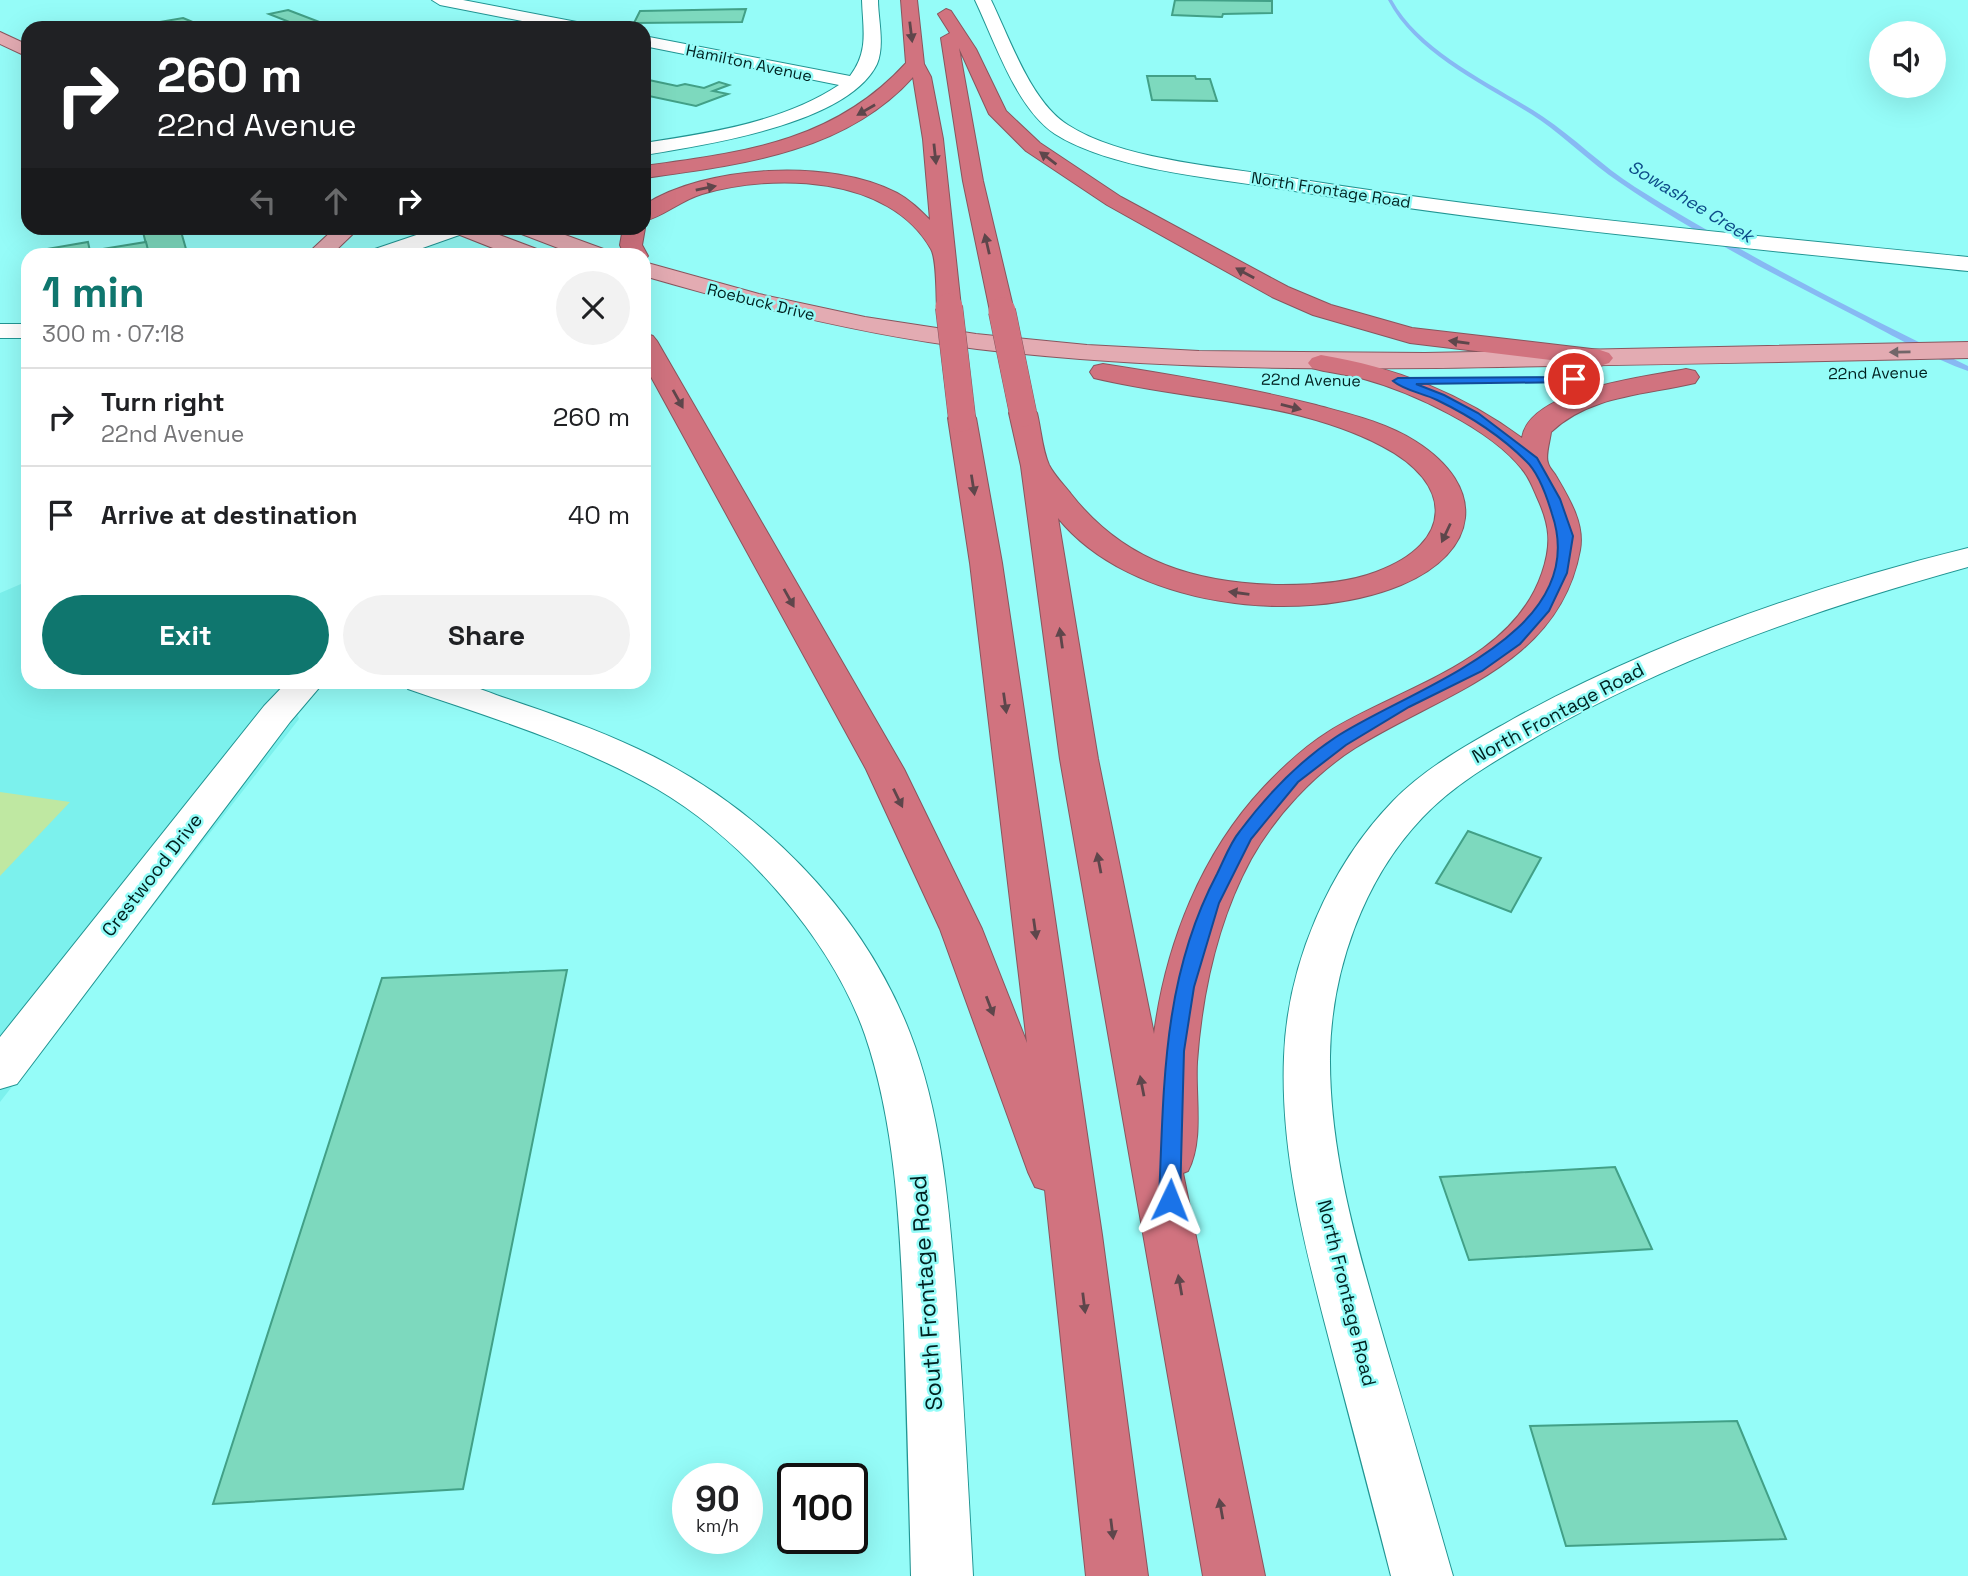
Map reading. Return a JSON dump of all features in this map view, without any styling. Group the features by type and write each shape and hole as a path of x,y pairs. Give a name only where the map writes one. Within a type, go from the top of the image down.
{"highway":[{"path":"909,0 915,64 922,77 933,139 946,251 948,307 962,418 988,576 1076,1235 1118,1576"},
{"path":"945,7 973,181 1035,466 1079,759 1234,1576"},
{"path":"945,7 998,114 1033,147 1114,201 1280,292 1322,310 1410,335 1600,358"},
{"path":"651,171 743,156 821,133 879,103 898,87 915,64"},
{"path":"651,210 665,201 707,187 764,179 819,181 867,189 893,199 908,210 946,251"},
{"path":"651,353 885,769 961,929 1076,1235"},
{"path":"1169,1225 1174,1051 1185,987 1210,903 1244,836 1293,778 1340,741 1404,704 1477,668 1515,641 1542,611 1561,573 1566,536 1553,499 1533,460 1474,416 1440,397 1374,372 1321,363"},
{"path":"1035,466 1065,505 1100,543 1172,579 1236,593 1285,596 1363,587 1397,576 1423,561 1441,544 1451,526 1453,507 1447,489 1430,467 1407,448 1374,431 1332,417 1263,401 1103,372"},
{"path":"1533,460 1536,430 1558,412 1589,399 1686,377"}],"main road":[{"path":"0,37 21,48"},
{"path":"325,248 340,235"},
{"path":"481,235 514,248"},
{"path":"546,235 580,248"},
{"name":"Roebuck Drive","path":"651,269 872,336"},
{"name":"Roebuck Drive","path":"667,300 752,321 872,336"},
{"name":"22nd Avenue","path":"872,336 986,343 1141,358 1321,363 1968,350"},
{"name":"22nd Avenue","path":"872,336 1103,372 1205,378 1398,381 1968,372"}],"street":[{"path":"440,0 546,21"},
{"path":"651,148 711,138 786,117 818,104 853,82 868,65 871,55 870,0"},
{"name":"North Frontage Road","path":"983,0 1034,104 1065,132 1087,141 1166,162 1267,181 1512,215 1968,264"},
{"name":"Hamilton Avenue","path":"651,42 853,82"},
{"path":"400,248 437,235"},
{"path":"0,331 21,331"},
{"name":"North Frontage Road","path":"1422,1576 1329,1238 1310,1126 1307,1056 1317,981 1336,916 1361,868 1407,810 1463,764 1533,722 1688,647 1890,578 1968,557"},
{"name":"Crestwood Drive","path":"0,1071 276,714 300,689"},
{"name":"South Frontage Road","path":"441,689 555,728 615,753 675,783 728,820 775,864 838,941 865,985 888,1034 912,1135 927,1246 942,1576"}],"shaded area":[{"path":"21,584 21,689 286,689 299,719 0,1102 0,593"}],"green space":[{"path":"0,792 70,802 0,876"}],"building":[{"path":"1175,0 1272,1 1272,13 1223,14 1222,17 1172,15"},
{"path":"746,9 742,22 635,21 640,11"},
{"path":"288,10 317,21 287,21 269,14"},
{"path":"183,18 190,21 166,21"},
{"path":"1147,76 1195,76 1196,79 1210,79 1217,101 1152,100"},
{"path":"651,80 704,88 719,82 729,85 713,91 728,94 696,106 651,96"},
{"path":"144,235 182,235 186,248 147,248"},
{"path":"88,242 89,248 53,248"},
{"path":"146,242 148,248 109,248"},
{"path":"1468,831 1541,858 1511,912 1436,883"},
{"path":"567,970 463,1489 213,1504 382,978"},
{"path":"1615,1167 1652,1249 1469,1260 1440,1177"},
{"path":"1737,1421 1786,1539 1566,1546 1530,1426"}],"waterway":[{"name":"Sowashee Creek","path":"1390,0 1398,15 1413,32 1433,48 1542,119 1631,187 1755,260 1968,369"}],"route":[{"path":"1170,1200 1174,1051 1185,987 1210,903 1244,836 1293,778 1340,741 1404,704 1477,668 1515,641 1542,611 1561,573 1566,536 1553,499 1533,460 1474,416 1440,397 1398,381 1574,379"}]}
